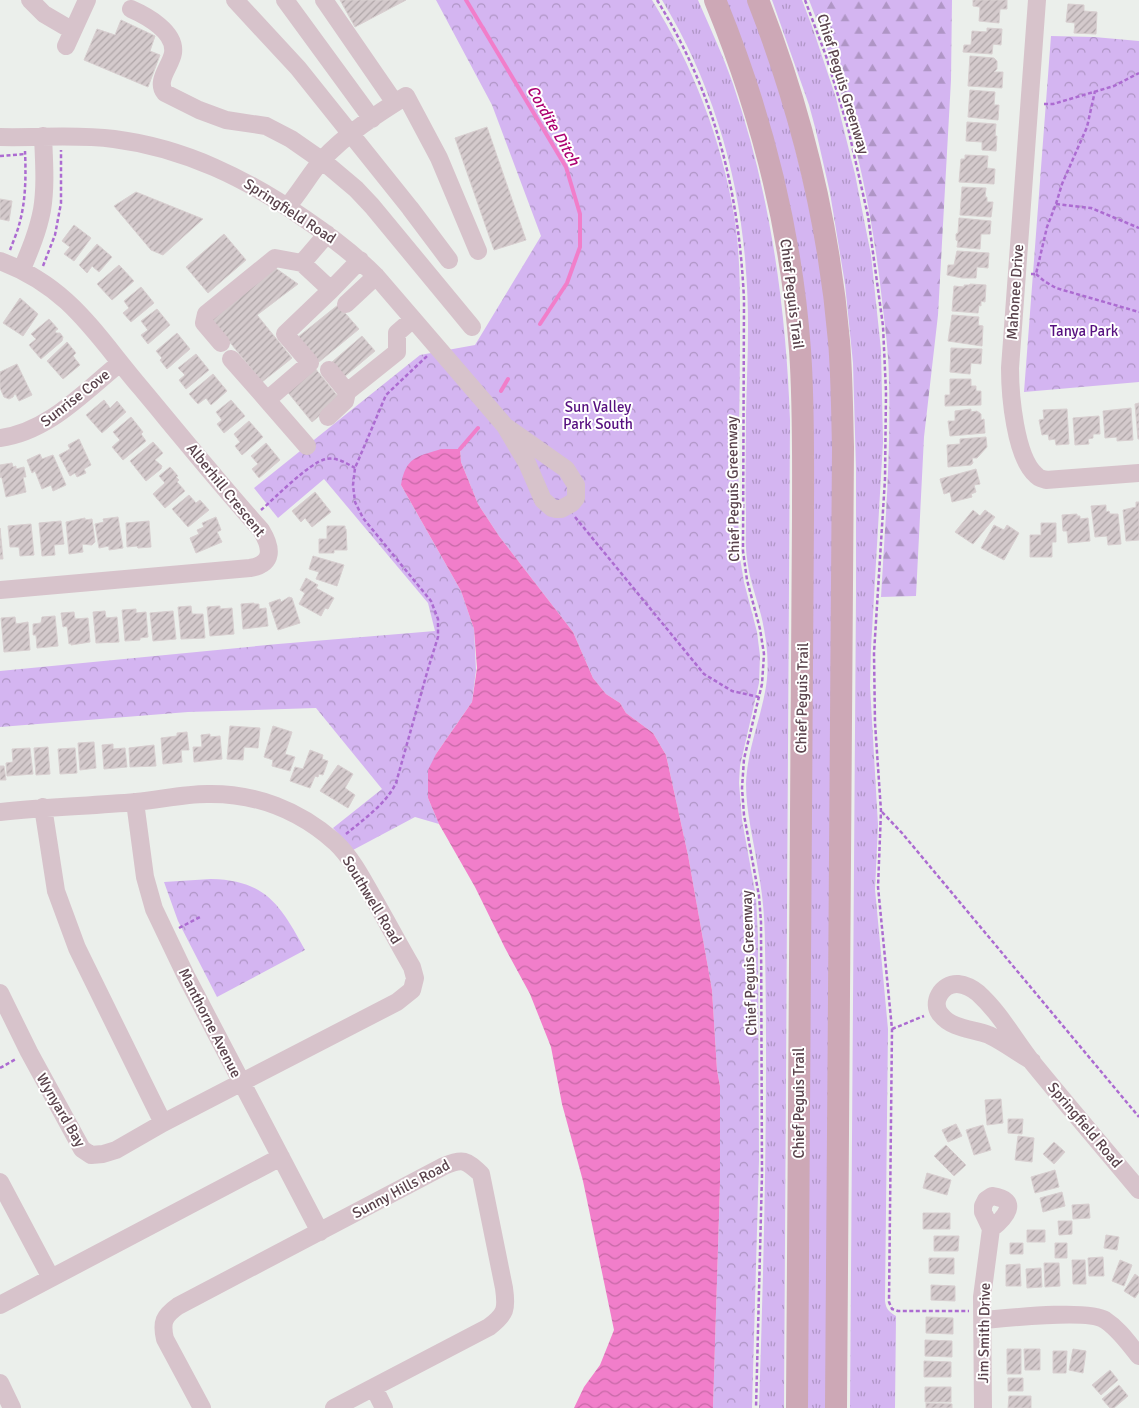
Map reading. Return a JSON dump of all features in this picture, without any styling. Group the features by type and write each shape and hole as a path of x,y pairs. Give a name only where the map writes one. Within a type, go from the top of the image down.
{"main road":[{"name":"Chief Peguis Trail","path":"715,0 750,92 776,189 792,278 802,380 803,526 797,1408"},
{"path":"758,0 787,79 816,189 826,241 839,351 843,467 836,1408"}],"street":[{"path":"30,0 70,38 87,0"},
{"path":"235,0 298,68 352,134 449,260"},
{"path":"285,0 372,119"},
{"path":"324,0 396,103"},
{"name":"Mahonee Drive","path":"1037,0 1010,390 1014,422 1025,460 1036,476 1046,480 1139,473"},
{"path":"131,9 143,14 154,22 170,38 173,54 160,84 165,93 199,110 226,120 266,126 290,139 322,161 372,206 472,327"},
{"path":"287,207 322,161 352,134 406,96 439,158 478,251"},
{"path":"10,264 37,230 42,209 45,165 43,136"},
{"name":"Springfield Road","path":"0,137 67,136 113,139 170,150 217,168 256,187 287,207 360,260 376,276 505,426 527,463 543,500 552,508 566,507 576,498 577,491 573,479 561,465 505,426"},
{"path":"302,263 326,234"},
{"path":"221,343 204,323 206,314 275,258 302,263 331,290"},
{"path":"267,400 310,363 285,334 360,260"},
{"name":"Alberhill Crescent","path":"0,590 258,567 268,557 269,549 267,539 251,519 75,308 55,290 10,264"},
{"path":"346,304 376,276"},
{"path":"328,417 345,401 347,392 397,352 397,333 413,319"},
{"path":"231,359 307,446"},
{"name":"Sunrise Cove","path":"0,438 34,429 53,418 120,363"},
{"path":"328,370 347,392"},
{"name":"Southwell Road","path":"0,812 44,807 135,802 206,794 237,795 260,799 281,807 308,821 336,842 357,870 412,967 415,978 412,990 397,1002 242,1083"},
{"name":"Manthorne Avenue","path":"135,802 145,877 154,909 280,1158 320,1232"},
{"path":"44,807 56,891 77,948 164,1123"},
{"name":"Springfield Road","path":"1032,1061 990,1036 951,1023 942,1017 937,1010 937,1000 942,990 955,984 971,987 979,994 1003,1020 1032,1061 1139,1190"},
{"name":"Wynyard Bay","path":"0,992 29,1052 82,1149 91,1155 116,1150 242,1083"},
{"path":"0,1305 280,1158"},
{"name":"Sunny Hills Road","path":"202,1408 165,1339 162,1327 168,1314 178,1306 457,1160 469,1163 481,1174 505,1297 506,1305 500,1319 489,1327 334,1408"},
{"path":"0,1182 51,1278"},
{"name":"Jim Smith Drive","path":"983,1408 982,1297 991,1229"},
{"path":"983,1316 1084,1314 1104,1318 1139,1356"},
{"path":"0,1383 12,1408"},
{"path":"374,1388 384,1408"}],"path":[{"name":"Chief Peguis Greenway","path":"657,0 686,52 702,87 725,158 738,219 744,300 743,551 747,580 762,640 763,675 744,759 742,788 744,815 760,896 762,938 762,1164 756,1408"},
{"name":"Chief Peguis Greenway","path":"805,0 826,56 848,128 868,216 882,326 886,392 885,469 874,654 881,811 878,887 892,1029 890,1306 898,1311 983,1316"},
{"path":"1044,104 1053,104 1118,84 1139,73"},
{"path":"1036,274 1042,243 1062,184 1087,126 1096,91"},
{"path":"0,156 25,154 24,204 10,264"},
{"path":"1056,204 1091,208 1139,228"},
{"path":"1017,274 1036,274 1056,288 1139,312"},
{"path":"336,842 391,793 396,783 438,637 438,620 431,601 363,518 355,502 353,485 356,468 386,395 437,347"},
{"path":"251,519 313,465 326,459 337,459 356,468"},
{"path":"566,507 704,674 732,691 759,696"},
{"path":"881,811 908,840 1139,1117"},
{"path":"166,934 202,916"},
{"path":"892,1029 937,1010"},
{"path":"0,1068 29,1052"}],"green space":[{"name":"Sun Valley Park South","path":"436,0 652,0 667,25 704,103 728,186 734,215 740,279 739,552 744,582 757,632 760,656 759,683 740,766 739,783 742,820 756,897 758,937 759,1160 752,1408 713,1408 720,1184 720,1086 717,1070 712,990 688,855 666,755 653,733 626,713 620,703 606,694 593,678 573,632 499,536 478,504 461,462 460,449 401,485 461,591 474,629 476,670 472,702 436,754 428,798 439,824 415,817 353,850 333,828 382,789 316,708 188,712 0,727 0,671 435,631 428,603 324,479 278,518 254,488 420,355 475,345 541,236 492,105"},
{"path":"662,0 698,0 729,73 746,125 766,208 774,250 785,335 790,420 784,1408 759,1408 766,1120 765,938 760,879 749,816 746,784 749,757 765,692 768,663 764,630 749,573 746,548 748,326 743,236 730,165 721,131 695,64 680,31"},
{"path":"724,0 750,0 775,67 820,249 834,395 829,1408 805,1408 807,346"},
{"path":"772,0 802,0 836,98 855,174 871,255 881,350 883,442 870,686 878,825 875,889 888,1029 885,1301 888,1310 896,1316 895,1408 850,1408 856,595 856,469 853,363 845,284 830,193 809,105"},
{"path":"809,0 952,0 951,80 938,315 924,437 916,596 881,597 889,436 887,341 871,223 856,147 835,73"},
{"name":"Tanya Park","path":"1051,36 1139,41 1139,382 1024,392"},
{"path":"211,879 246,884 270,898 288,920 305,950 217,997 178,921 164,882"}],"water":[{"path":"441,449 460,449 461,462 478,504 499,536 573,632 593,678 606,694 620,703 626,713 653,733 666,755 688,855 712,990 717,1070 720,1086 720,1184 713,1408 574,1408 584,1387 600,1365 614,1330 583,1181 562,1104 551,1047 530,994 475,887 439,824 428,798 428,770 436,754 472,702 477,668 474,629 461,591 401,485 409,463 425,454"}],"building":[{"path":"340,0 406,0 355,27"},
{"path":"973,0 1007,0 1007,9 1000,9 999,23 979,21 980,7 973,6"},
{"path":"1068,4 1084,5 1084,11 1097,12 1096,34 1074,33 1075,23 1066,22"},
{"path":"121,20 155,36 150,51 160,55 148,87 84,60 97,29 115,35"},
{"path":"987,28 1002,29 1001,45 993,44 992,54 963,52 964,45 971,45 972,31 987,32"},
{"path":"970,56 994,58 997,61 997,69 994,72 1003,72 1002,88 968,86"},
{"path":"970,90 995,92 994,105 999,105 998,120 968,117"},
{"path":"967,122 996,124 996,151 982,150 982,142 966,141"},
{"path":"487,127 526,240 494,250 455,138"},
{"path":"965,155 988,156 987,168 995,169 994,184 959,182 961,159 965,159"},
{"path":"962,187 986,188 985,197 987,197 987,202 993,202 991,217 960,215"},
{"path":"136,192 203,219 163,255 151,250 114,206"},
{"path":"0,199 12,201 9,221 0,219"},
{"path":"959,218 991,221 990,234 981,234 980,249 957,247 956,234 958,233"},
{"path":"74,225 91,238 74,261 64,254 70,247 62,241"},
{"path":"224,234 246,260 208,293 186,267"},
{"path":"97,244 112,257 99,272 92,266 87,273 79,265"},
{"path":"957,251 989,253 988,268 977,267 976,278 947,275 948,265 954,265"},
{"path":"119,265 134,281 112,300 97,284"},
{"path":"274,267 298,284 257,315 292,358 262,382 211,319"},
{"path":"964,285 986,285 985,302 981,301 978,313 952,311 954,286 964,287"},
{"path":"141,287 154,303 131,322 123,313 129,308 124,301"},
{"path":"20,298 38,314 23,336 3,323"},
{"path":"338,305 359,329 319,362 298,337"},
{"path":"157,309 170,325 148,344 141,335 148,330 141,321"},
{"path":"952,315 979,317 978,325 983,326 982,346 948,341"},
{"path":"49,319 58,329 55,331 56,333 60,333 63,337 62,341 41,359 29,345 36,339 31,334"},
{"path":"177,333 190,349 167,369 156,351"},
{"path":"362,336 375,351 344,377 332,362"},
{"path":"67,342 76,353 73,356 80,365 63,379 47,361"},
{"path":"951,348 982,349 981,364 971,363 970,374 950,372"},
{"path":"196,354 209,370 186,389 179,380 185,375 178,368"},
{"path":"17,364 32,395 19,401 15,393 9,399 4,397 0,388 0,372"},
{"path":"314,367 340,399 312,422 286,390"},
{"path":"213,374 227,391 211,405 206,398 198,404 189,394"},
{"path":"950,379 971,379 971,386 976,386 976,391 981,391 981,405 945,406 945,395 950,395"},
{"path":"104,400 110,408 117,401 126,412 102,433 86,415"},
{"path":"231,400 245,416 224,433 217,424 222,420 216,412"},
{"path":"1139,403 1139,439 1138,439 1135,404"},
{"path":"1131,408 1133,440 1117,441 1117,437 1105,438 1103,411"},
{"path":"971,409 971,412 977,411 981,414 981,420 984,419 985,433 950,436 948,421 955,421 955,411"},
{"path":"1067,409 1069,444 1056,445 1055,439 1049,440 1048,434 1042,435 1039,420 1044,419 1043,410"},
{"path":"1099,416 1100,434 1093,434 1093,438 1088,439 1089,444 1075,445 1073,418"},
{"path":"131,417 143,432 141,434 146,441 123,460 112,447 120,440 113,432"},
{"path":"249,421 263,437 242,455 235,446 240,442 234,434"},
{"path":"986,437 987,447 977,458 972,458 973,463 971,465 948,467 947,445 960,444 960,439"},
{"path":"79,439 91,465 84,469 86,473 77,477 75,473 70,476 59,455 70,449 68,445"},
{"path":"153,442 163,453 155,460 162,466 161,469 146,481 130,461"},
{"path":"266,443 280,460 259,478 252,469 258,464 251,456"},
{"path":"40,454 42,459 53,455 66,485 53,491 51,485 42,489 35,471 32,473 27,460"},
{"path":"12,463 13,467 16,466 16,469 24,467 26,477 23,477 26,492 6,497 2,478 0,477 0,465"},
{"path":"170,467 178,476 176,477 179,480 177,482 185,491 165,508 153,494 165,483 159,476"},
{"path":"976,469 980,484 974,485 976,492 971,494 972,497 952,502 950,492 944,494 940,479"},
{"path":"315,492 331,512 312,527 305,518 301,522 292,511"},
{"path":"189,495 196,503 200,500 209,510 188,527 172,509"},
{"path":"1136,502 1139,502 1139,540 1126,541 1123,510 1136,507"},
{"path":"1106,505 1106,512 1118,514 1121,544 1108,545 1107,536 1095,537 1091,506"},
{"path":"973,510 980,516 985,510 995,517 973,544 955,532"},
{"path":"1077,514 1077,516 1080,516 1080,519 1088,518 1090,541 1068,543 1067,531 1063,531 1062,515"},
{"path":"118,517 123,548 109,550 109,546 99,548 95,524 104,522 103,519"},
{"path":"216,517 221,530 217,532 222,542 196,553 190,538 199,534 197,530 204,527 202,523"},
{"path":"85,518 85,520 92,519 95,542 92,545 82,544 83,552 69,554 66,522"},
{"path":"61,521 64,544 54,545 55,555 42,556 39,523"},
{"path":"149,521 151,547 127,547 126,523"},
{"path":"1041,523 1056,523 1056,542 1052,542 1052,557 1030,557 1030,535 1041,535"},
{"path":"31,524 34,555 20,556 19,547 10,547 8,526"},
{"path":"994,525 1004,530 1007,525 1019,533 1004,560 981,548"},
{"path":"327,526 345,526 347,550 334,550 334,553 319,553 319,539 327,539"},
{"path":"0,528 3,559 0,559"},
{"path":"313,556 344,565 337,586 316,579 319,572 309,569"},
{"path":"306,578 318,585 316,588 334,598 328,609 325,608 321,616 299,604 305,593 300,590"},
{"path":"289,597 292,598 300,623 278,630 269,603 280,599 281,602"},
{"path":"241,604 259,604 259,609 266,608 268,626 243,629"},
{"path":"191,606 192,614 203,614 205,638 181,639 178,607"},
{"path":"220,606 220,609 232,608 234,634 210,636 207,607"},
{"path":"136,609 136,613 146,612 148,637 140,638 140,640 125,641 122,610"},
{"path":"105,611 106,618 117,617 119,642 96,643 93,612"},
{"path":"173,611 176,639 153,641 150,613"},
{"path":"74,612 75,619 88,618 90,642 69,644 67,626 63,627 61,613"},
{"path":"55,616 58,646 37,648 36,635 33,635 33,624 41,623 42,617"},
{"path":"15,617 16,624 28,622 30,650 4,652 1,618"},
{"path":"230,726 260,728 258,748 244,747 243,760 227,759"},
{"path":"273,726 292,732 285,754 295,757 290,771 272,766 273,760 264,757"},
{"path":"187,732 189,750 181,750 182,762 163,764 161,738 177,736 177,733"},
{"path":"210,734 210,737 220,736 222,759 194,762 193,747 202,747 201,735"},
{"path":"94,742 96,768 80,770 78,743"},
{"path":"113,744 113,749 125,748 127,767 104,769 102,745"},
{"path":"154,745 156,766 130,767 129,748"},
{"path":"48,747 50,774 36,775 34,748"},
{"path":"30,748 33,774 7,776 6,763 13,762 12,749"},
{"path":"75,748 77,773 60,774 58,749"},
{"path":"310,750 323,755 322,759 328,761 323,775 315,776 310,788 290,781 295,767 303,769"},
{"path":"338,765 353,774 345,788 355,795 348,808 320,791"},
{"path":"0,766 4,766 6,780 0,780"},
{"path":"1001,1099 1003,1123 987,1125 985,1100"},
{"path":"1008,1119 1023,1119 1022,1134 1008,1133"},
{"path":"956,1124 962,1136 948,1142 942,1130"},
{"path":"983,1125 991,1150 974,1155 966,1130"},
{"path":"1018,1136 1034,1138 1032,1162 1015,1160"},
{"path":"1054,1142 1065,1152 1054,1164 1043,1154"},
{"path":"946,1145 966,1165 954,1176 934,1156"},
{"path":"1055,1170 1059,1187 1035,1193 1031,1177"},
{"path":"927,1173 951,1180 947,1195 923,1188"},
{"path":"1062,1192 1065,1206 1043,1212 1040,1198"},
{"path":"1089,1204 1090,1218 1073,1219 1072,1205"},
{"path":"923,1213 950,1213 950,1229 923,1229"},
{"path":"1058,1221 1072,1221 1072,1234 1059,1235"},
{"path":"1027,1230 1045,1230 1045,1242 1027,1242"},
{"path":"1106,1235 1119,1237 1117,1250 1104,1248"},
{"path":"934,1236 959,1236 958,1251 934,1251"},
{"path":"1010,1243 1023,1243 1023,1254 1010,1254"},
{"path":"1055,1243 1067,1243 1067,1258 1055,1258"},
{"path":"1103,1257 1104,1276 1089,1276 1088,1258"},
{"path":"929,1258 954,1258 954,1274 929,1273"},
{"path":"1072,1260 1085,1260 1086,1284 1073,1284"},
{"path":"1120,1260 1132,1265 1124,1286 1112,1281"},
{"path":"1044,1263 1059,1263 1060,1286 1045,1287"},
{"path":"1020,1264 1021,1286 1006,1286 1006,1265"},
{"path":"1041,1268 1042,1287 1027,1288 1026,1269"},
{"path":"1135,1274 1139,1277 1139,1292 1135,1298 1124,1291"},
{"path":"931,1285 955,1286 955,1301 931,1300"},
{"path":"926,1317 953,1318 953,1334 926,1333"},
{"path":"925,1340 952,1341 952,1357 925,1356"},
{"path":"1007,1349 1021,1349 1021,1374 1007,1374"},
{"path":"1024,1349 1040,1349 1040,1370 1025,1370"},
{"path":"1073,1349 1086,1351 1083,1373 1069,1370"},
{"path":"1053,1351 1067,1351 1066,1373 1053,1373"},
{"path":"924,1361 951,1362 951,1377 924,1377"},
{"path":"1110,1370 1118,1380 1101,1395 1092,1385"},
{"path":"1008,1378 1023,1378 1023,1391 1008,1391"},
{"path":"1119,1385 1128,1396 1114,1408 1110,1408 1102,1399"},
{"path":"925,1387 951,1387 951,1402 925,1402"},
{"path":"1009,1396 1031,1396 1031,1408 1008,1408"},
{"path":"926,1403 952,1404 952,1408 926,1408"}],"waterway":[{"name":"Cordite Ditch","path":"466,0 566,167 580,214 580,247 567,283 540,324"},
{"name":"Cordite Ditch","path":"501,391 508,379"},
{"name":"Cordite Ditch","path":"460,449 478,428"}]}
